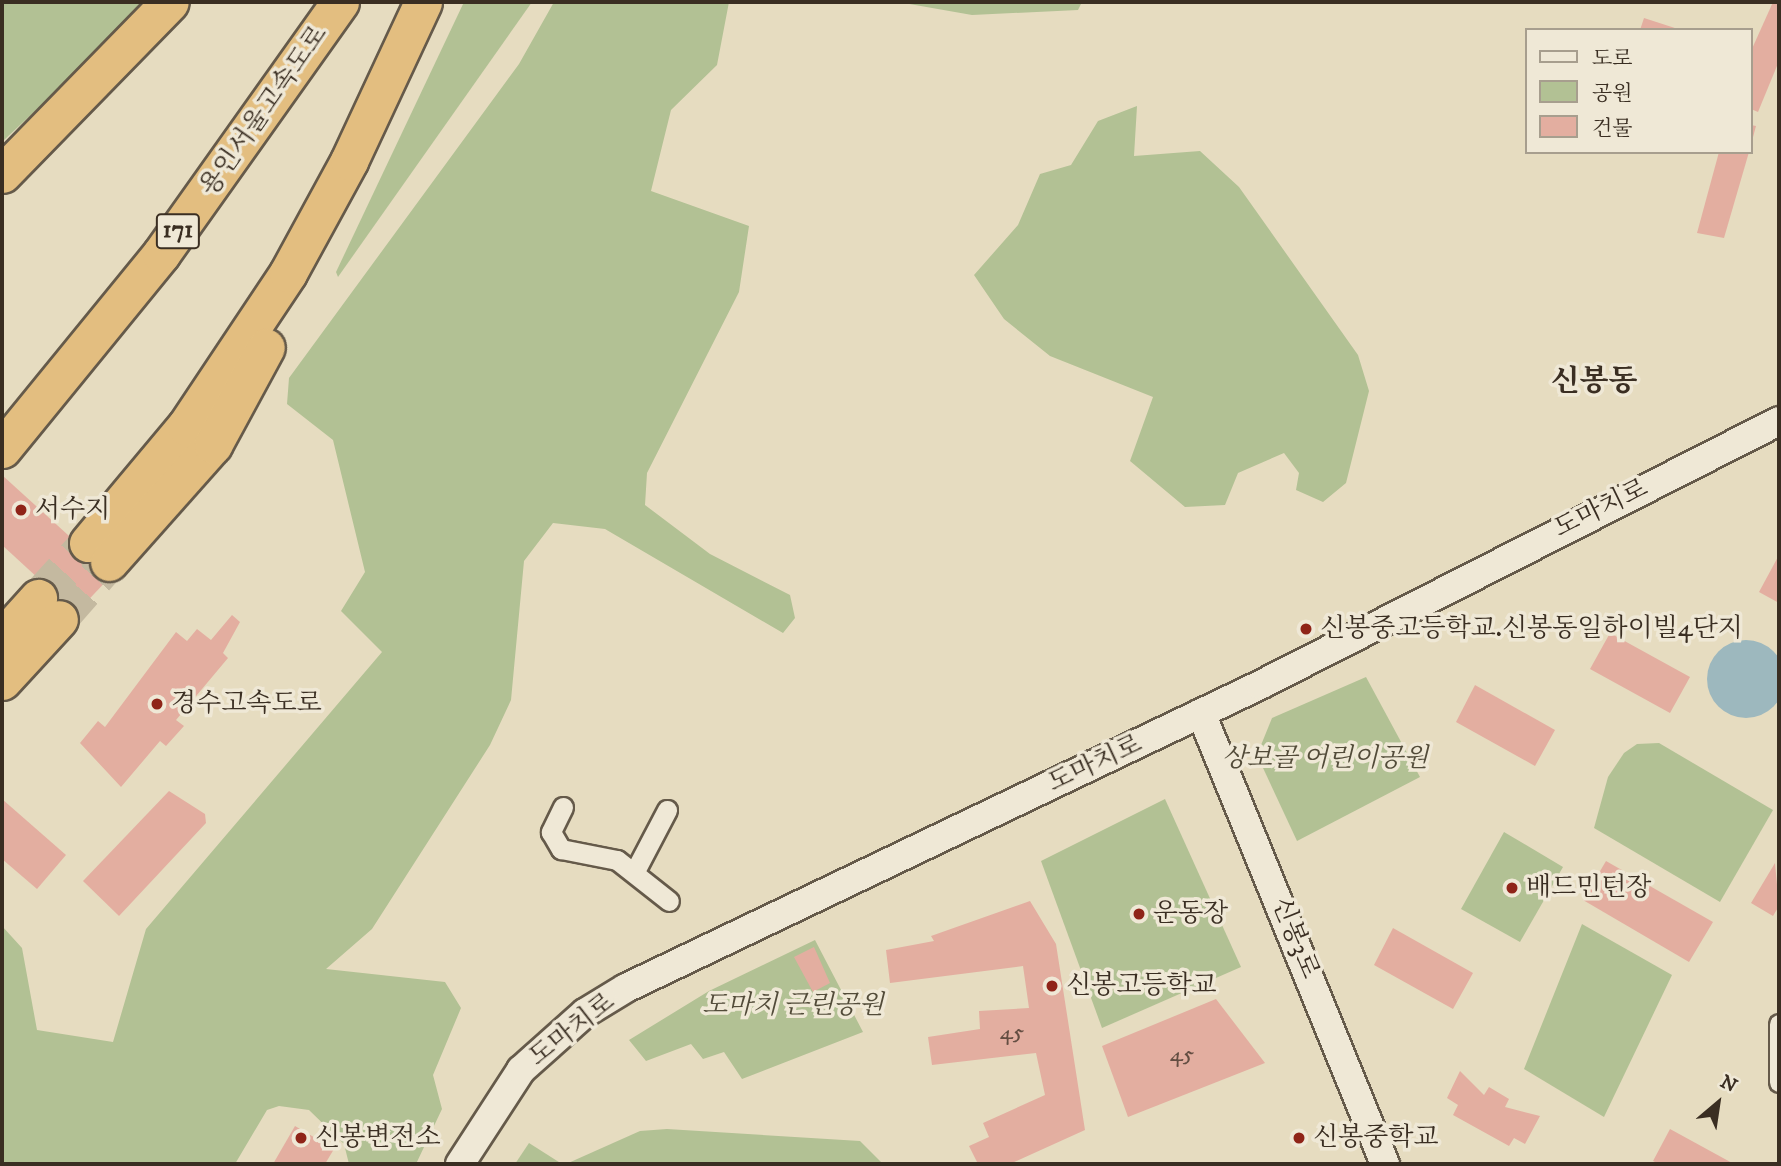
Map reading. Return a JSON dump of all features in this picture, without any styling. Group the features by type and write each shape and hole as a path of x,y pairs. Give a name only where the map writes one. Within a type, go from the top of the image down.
{"highway":[{"path":"2,174 170,2"},
{"name":"용인서울고속도로","path":"2,419 114,285 320,2"},
{"name":"용인서울고속도로","path":"2,449 161,254 340,2"},
{"path":"98,553 225,373 336,186 423,2"},
{"path":"2,638 48,608 2,681"}],"main road":[{"name":"도마치로","path":"460,1164 521,1070 605,1000 1200,713 1779,421"},
{"name":"신봉3로","path":"1200,713 1385,1164"}],"street":[{"path":"563,807 551,832 561,849 617,860 635,871 669,901"},
{"path":"635,871 667,810"},
{"path":"1779,1024 1779,1082"}],"green space":[{"path":"2,2 151,2 2,142"},
{"path":"464,2 532,2 338,277 336,272"},
{"path":"554,2 729,2 717,65 671,110 651,191 749,226 739,292 647,473 645,505 710,554 790,595 795,618 783,633 605,529 553,523 524,561 511,700 490,745 372,929 326,969 445,982 461,1008 433,1075 442,1109 416,1164 349,1164 344,1144 309,1110 279,1106 267,1110 235,1164 2,1164 2,926 22,948 37,1030 113,1042 146,929 382,652 341,611 365,572 333,440 287,404 289,378 519,64"},
{"path":"898,2 1082,2 1078,10 972,15"},
{"path":"1137,106 1134,156 1200,151 1239,187 1358,355 1369,391 1346,483 1323,502 1296,490 1299,473 1284,453 1238,473 1225,505 1185,507 1130,461 1153,397 1050,356 1004,319 974,275 1018,225 1040,174 1071,165 1098,121"},
{"name":"상보골 어린이공원","path":"1366,677 1420,777 1297,841 1257,755 1272,718"},
{"path":"1659,743 1773,810 1720,902 1594,828 1608,777 1624,753 1637,744"},
{"name":"운동장","path":"1165,799 1241,967 1102,1028 1041,861"},
{"name":"배드민턴장","path":"1504,832 1563,867 1520,942 1461,909"},
{"path":"1582,924 1672,975 1604,1117 1524,1069"},
{"name":"도마치 근린공원","path":"815,940 863,1032 742,1079 724,1052 703,1059 691,1044 646,1061 629,1040 709,991"},
{"path":"667,1129 860,1141 883,1164 566,1164 640,1131"},
{"path":"529,1143 562,1164 515,1164"}],"water":[{"path":"1738,641 1754,641 1768,647 1782,664 1782,694 1768,711 1754,717 1738,717 1724,711 1714,701 1708,687 1708,671 1714,657 1724,647"}],"building":[{"path":"1773,2 1779,2 1779,61 1758,112 1753,110 1753,47"},
{"path":"1644,18 1675,28 1641,28"},
{"path":"1718,154 1748,154 1724,238 1697,233"},
{"name":"서수지","path":"2,475 112,575 76,613 2,545"},
{"path":"1779,555 1779,603 1759,592"},
{"name":"경수고속도로","path":"232,615 240,622 223,653 228,658 176,720 184,726 166,746 160,741 121,787 80,743 98,721 105,727 176,632 187,641 197,629 211,640"},
{"path":"1610,633 1690,677 1670,713 1590,669"},
{"path":"1475,685 1555,730 1535,766 1456,722"},
{"path":"169,791 205,814 206,823 119,916 83,881"},
{"path":"2,799 66,855 37,889 2,859"},
{"path":"1606,861 1713,922 1689,962 1583,900"},
{"path":"1775,863 1779,906 1773,916 1751,903"},
{"name":"신봉고등학교","path":"1030,901 1056,944 1085,1130 1010,1164 978,1164 969,1146 989,1137 983,1123 1045,1095 1036,1053 932,1065 928,1037 980,1029 979,1011 1029,1008 1023,966 890,983 886,950 934,941 931,936"},
{"path":"1393,928 1473,973 1453,1009 1374,965"},
{"path":"814,947 830,983 813,992 794,957"},
{"path":"1216,999 1265,1063 1128,1117 1102,1046"},
{"path":"1460,1071 1484,1095 1489,1087 1509,1099 1505,1107 1540,1116 1525,1144 1514,1138 1509,1146 1453,1115 1458,1105 1447,1098"},
{"name":"신봉변전소","path":"295,1126 334,1149 325,1164 273,1164"},
{"path":"1670,1129 1734,1164 1659,1164 1653,1161"}],"tunnel":[{"path":"38,598 88,543"},
{"path":"59,619 109,562"}],"place":[{"name":"서수지","path":"21,510"},
{"name":"신봉중고등학교.신봉동일하이빌4단지","path":"1306,629"},
{"name":"경수고속도로","path":"157,704"},
{"name":"배드민턴장","path":"1512,888"},
{"name":"운동장","path":"1139,914"},
{"name":"신봉고등학교","path":"1052,986"},
{"name":"신봉변전소","path":"301,1138"},
{"name":"신봉중학교","path":"1299,1138"}],"district":[{"name":"신봉동","path":"1594,382"}]}
